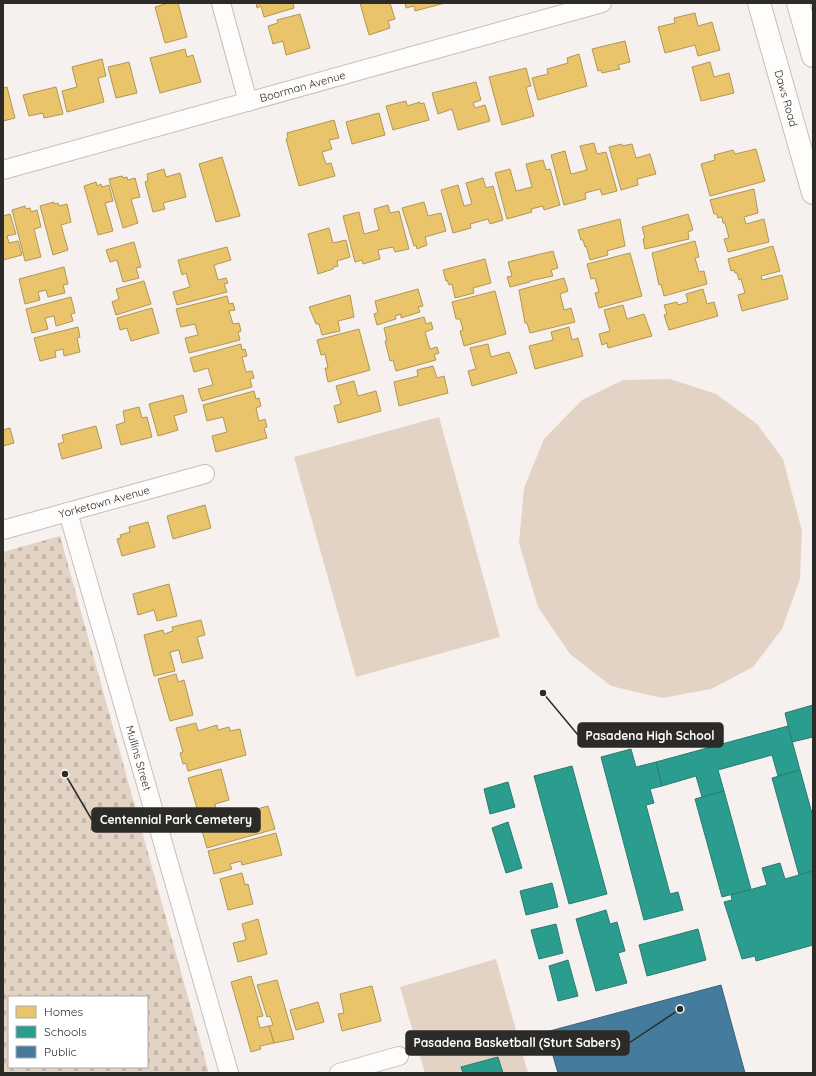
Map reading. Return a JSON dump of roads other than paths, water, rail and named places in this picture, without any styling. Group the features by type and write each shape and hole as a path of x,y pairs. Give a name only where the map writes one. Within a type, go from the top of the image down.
{"main road":[{"name":"Daws Road","path":"759,3 813,193"},
{"path":"798,3 813,56"}],"street":[{"path":"221,3 248,102"},
{"name":"Boorman Avenue","path":"3,170 602,3"},
{"name":"Yorketown Avenue","path":"3,530 205,474"},
{"name":"Mullins Street","path":"68,512 228,1073"},
{"path":"339,1073 399,1056"}],"place":[{"name":"Pasadena High School","path":"543,693"},
{"name":"Centennial Park Cemetery","path":"65,774"},
{"name":"Pasadena Basketball (Sturt Sabers)","path":"680,1009"}]}
